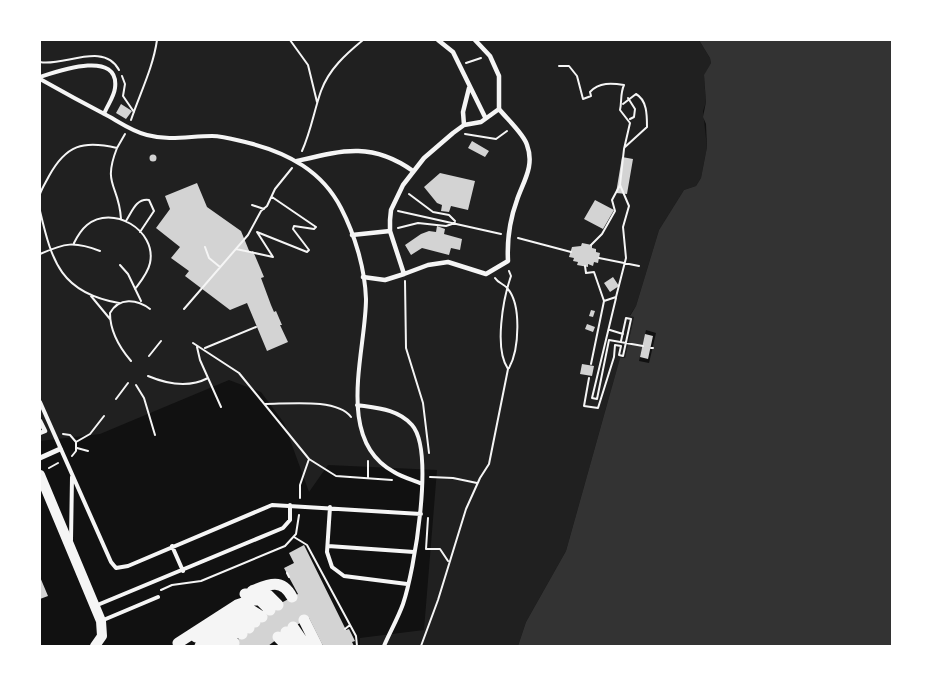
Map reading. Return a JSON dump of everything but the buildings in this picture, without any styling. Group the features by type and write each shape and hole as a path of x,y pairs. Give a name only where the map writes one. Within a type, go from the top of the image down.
{"highway":[{"path":"213,628 229,602 242,595 275,583 285,587 292,597"},
{"path":"179,645 219,638 252,626 272,597 263,592 242,595"},
{"path":"198,641 237,605 247,600 260,600 252,626"},
{"path":"179,645 241,617 247,617 252,626"},
{"path":"304,620 317,646"},
{"path":"213,628 235,631 252,626"},
{"path":"179,645 252,626"},
{"path":"281,637 287,646"},
{"path":"281,637 297,646"},
{"path":"281,637 306,646"}],"main road":[{"path":"43,472 101,621 102,636 95,646"}],"street":[{"path":"438,40 453,52 463,70 469,88 485,117"},
{"path":"363,277 385,280 428,264 448,262 480,274 490,273 508,261 507,248 517,200 529,174 527,144 499,109 499,76 490,56 475,40"},
{"path":"464,125 463,112 469,88"},
{"path":"404,274 390,231 391,210 403,184 412,170 455,131 464,125 481,122 485,117 499,109"},
{"path":"297,161 334,152 372,151 395,159 412,170"},
{"path":"352,235 390,231"},
{"path":"40,421 45,431 40,433"},
{"path":"40,458 60,449"}],"lane":[{"path":"40,78 77,67 95,64 105,67 113,76 115,88 104,114"},
{"path":"40,78 148,136 226,138 273,150 297,161 317,176 334,197 352,235 363,277 365,312 356,388 361,427 371,449 390,470 422,484"},
{"path":"40,402 112,564 121,568 269,506 330,507 421,514"},
{"path":"357,405 382,409 403,416 414,427 422,444 421,514 414,552 403,603 384,646"},
{"path":"71,548 72,475"},
{"path":"95,606 285,527 290,520 290,505"},
{"path":"330,507 328,546 332,567 344,576 407,584"},
{"path":"172,546 183,571"},
{"path":"328,546 414,552"},
{"path":"101,621 158,597"}],"path":[{"path":"290,40 308,66 318,105"},
{"path":"184,309 236,249 297,161 311,131 318,105 330,74 347,54 363,40"},
{"path":"465,63 490,56"},
{"path":"559,66 569,66 577,76 583,99 591,96 592,88 608,83 624,85 620,94 622,104"},
{"path":"624,149 647,127 646,109 640,95 636,94 628,98 622,104 620,110 622,115 629,120"},
{"path":"591,245 602,234 615,211 612,200 620,185 629,120 634,117 634,109 628,98"},
{"path":"455,131 470,136 496,138 513,126"},
{"path":"117,148 109,174 119,204 121,219"},
{"path":"403,184 416,201 433,212 449,215 457,222"},
{"path":"620,185 629,206 623,227 626,258 592,398 597,399 609,340 643,346"},
{"path":"251,228 307,252 309,250 293,229 294,226 314,230 316,227 271,196"},
{"path":"126,221 138,202 149,200 154,211 140,232"},
{"path":"252,204 264,208"},
{"path":"391,210 457,222"},
{"path":"40,211 49,250 63,274 76,287 89,294 119,303 142,302"},
{"path":"74,243 88,224 100,218 126,221 140,232 148,245 151,262 146,274 135,289"},
{"path":"390,231 418,223 446,226 457,222"},
{"path":"236,249 274,257 257,232"},
{"path":"40,254 62,244 74,243 100,251"},
{"path":"205,247 209,258 220,268"},
{"path":"599,258 639,266"},
{"path":"508,261 511,276 507,287 501,329 503,362 508,370"},
{"path":"120,265 128,274 142,302 150,308"},
{"path":"585,266 586,273 594,272 604,301 591,364"},
{"path":"421,646 477,483 492,455 508,370 514,359 518,324 507,287 497,281 490,273"},
{"path":"404,274 406,348 423,403 429,456"},
{"path":"89,294 110,320"},
{"path":"604,301 616,297"},
{"path":"616,297 609,331 623,334"},
{"path":"119,303 110,313 110,320 119,348 130,361"},
{"path":"589,378 584,406 598,408 615,345 621,346 619,355 623,356 631,319 626,318 622,342"},
{"path":"204,348 256,327"},
{"path":"149,356 161,341"},
{"path":"193,343 197,347 221,408"},
{"path":"197,347 204,348 239,373 309,459 336,476 407,478"},
{"path":"148,376 162,382 182,384 208,378"},
{"path":"116,399 128,382"},
{"path":"136,385 144,398 155,435"},
{"path":"264,404 333,405 345,410 353,423"},
{"path":"76,442 90,434 104,416"},
{"path":"60,435 70,435 76,442 77,448 70,457"},
{"path":"77,448 88,452"},
{"path":"300,506 300,485 309,459"},
{"path":"368,459 368,478"},
{"path":"43,472 58,464"},
{"path":"429,470 429,477 453,478 477,483"},
{"path":"428,513 426,549 440,549 449,562"},
{"path":"160,590 172,585 201,581 281,548 294,537 307,545 350,625 357,640 357,646"},
{"path":"345,628 350,625"}],"shaded area":[{"path":"40,40 699,40 711,63 704,76 706,102 703,111 707,147 701,178 696,186 684,190 659,230 636,306 630,315 634,317 625,358 620,358 566,551 526,622 518,646 360,646 360,638 424,630 437,470 328,465 309,492 284,423 261,392 229,380 100,434 40,441"},
{"path":"699,40 892,40 892,646 518,646 526,622 566,551 620,358 625,358 634,317 630,316 636,306 659,230 684,190 696,186 701,178 707,147 706,124 703,117 706,102 704,75 711,63"}],"pier":[{"path":"646,330 656,333 649,363 639,361"}]}
